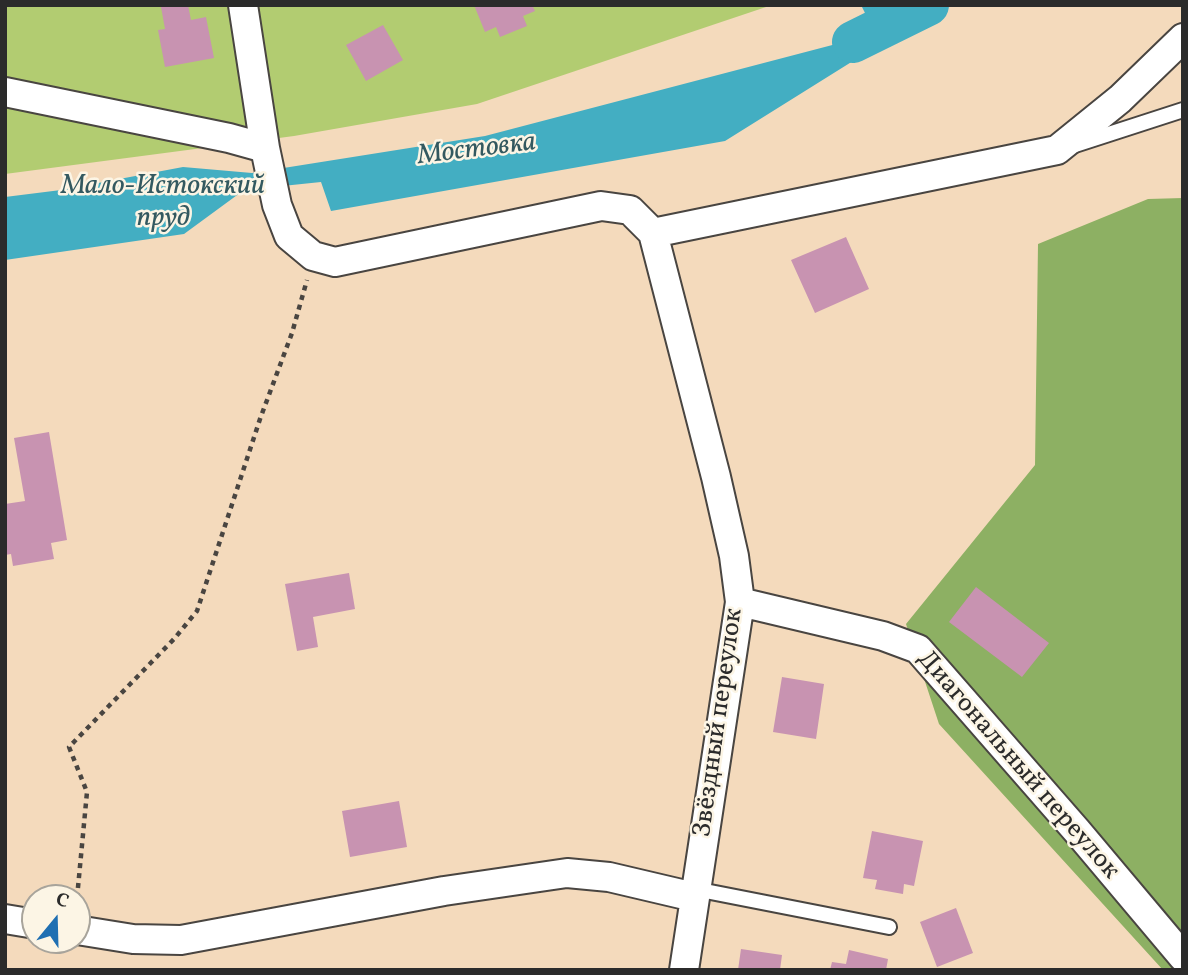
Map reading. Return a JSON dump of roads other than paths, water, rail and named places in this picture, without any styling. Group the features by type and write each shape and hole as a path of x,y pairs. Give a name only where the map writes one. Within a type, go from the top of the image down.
{"street":[{"path":"243,5 277,205 289,236 313,256 335,262 601,206 630,210 653,233 1057,150 1120,99 1183,38"},
{"path":"5,92 229,138 267,156"},
{"name":"Звёздный переулок","path":"653,233 719,490 734,556 740,601 684,970"},
{"name":"Диагональный переулок","path":"740,601 883,636 918,649 1183,957"},
{"path":"91,932 133,939 181,940 444,891 567,873 609,877 694,893"}],"lane":[{"path":"1057,150 1183,110"},
{"path":"694,893 889,927"}],"water":[{"name":"Мало-Истокский пруд","path":"861,5 884,5 886,10 906,16 891,46 853,61 725,141 331,211 321,182 244,190 184,234 5,260 5,197 61,190 183,167 252,173 485,136 840,43 870,23"}],"waterway":[{"name":"Мостовка","path":"853,42 928,5"}]}
